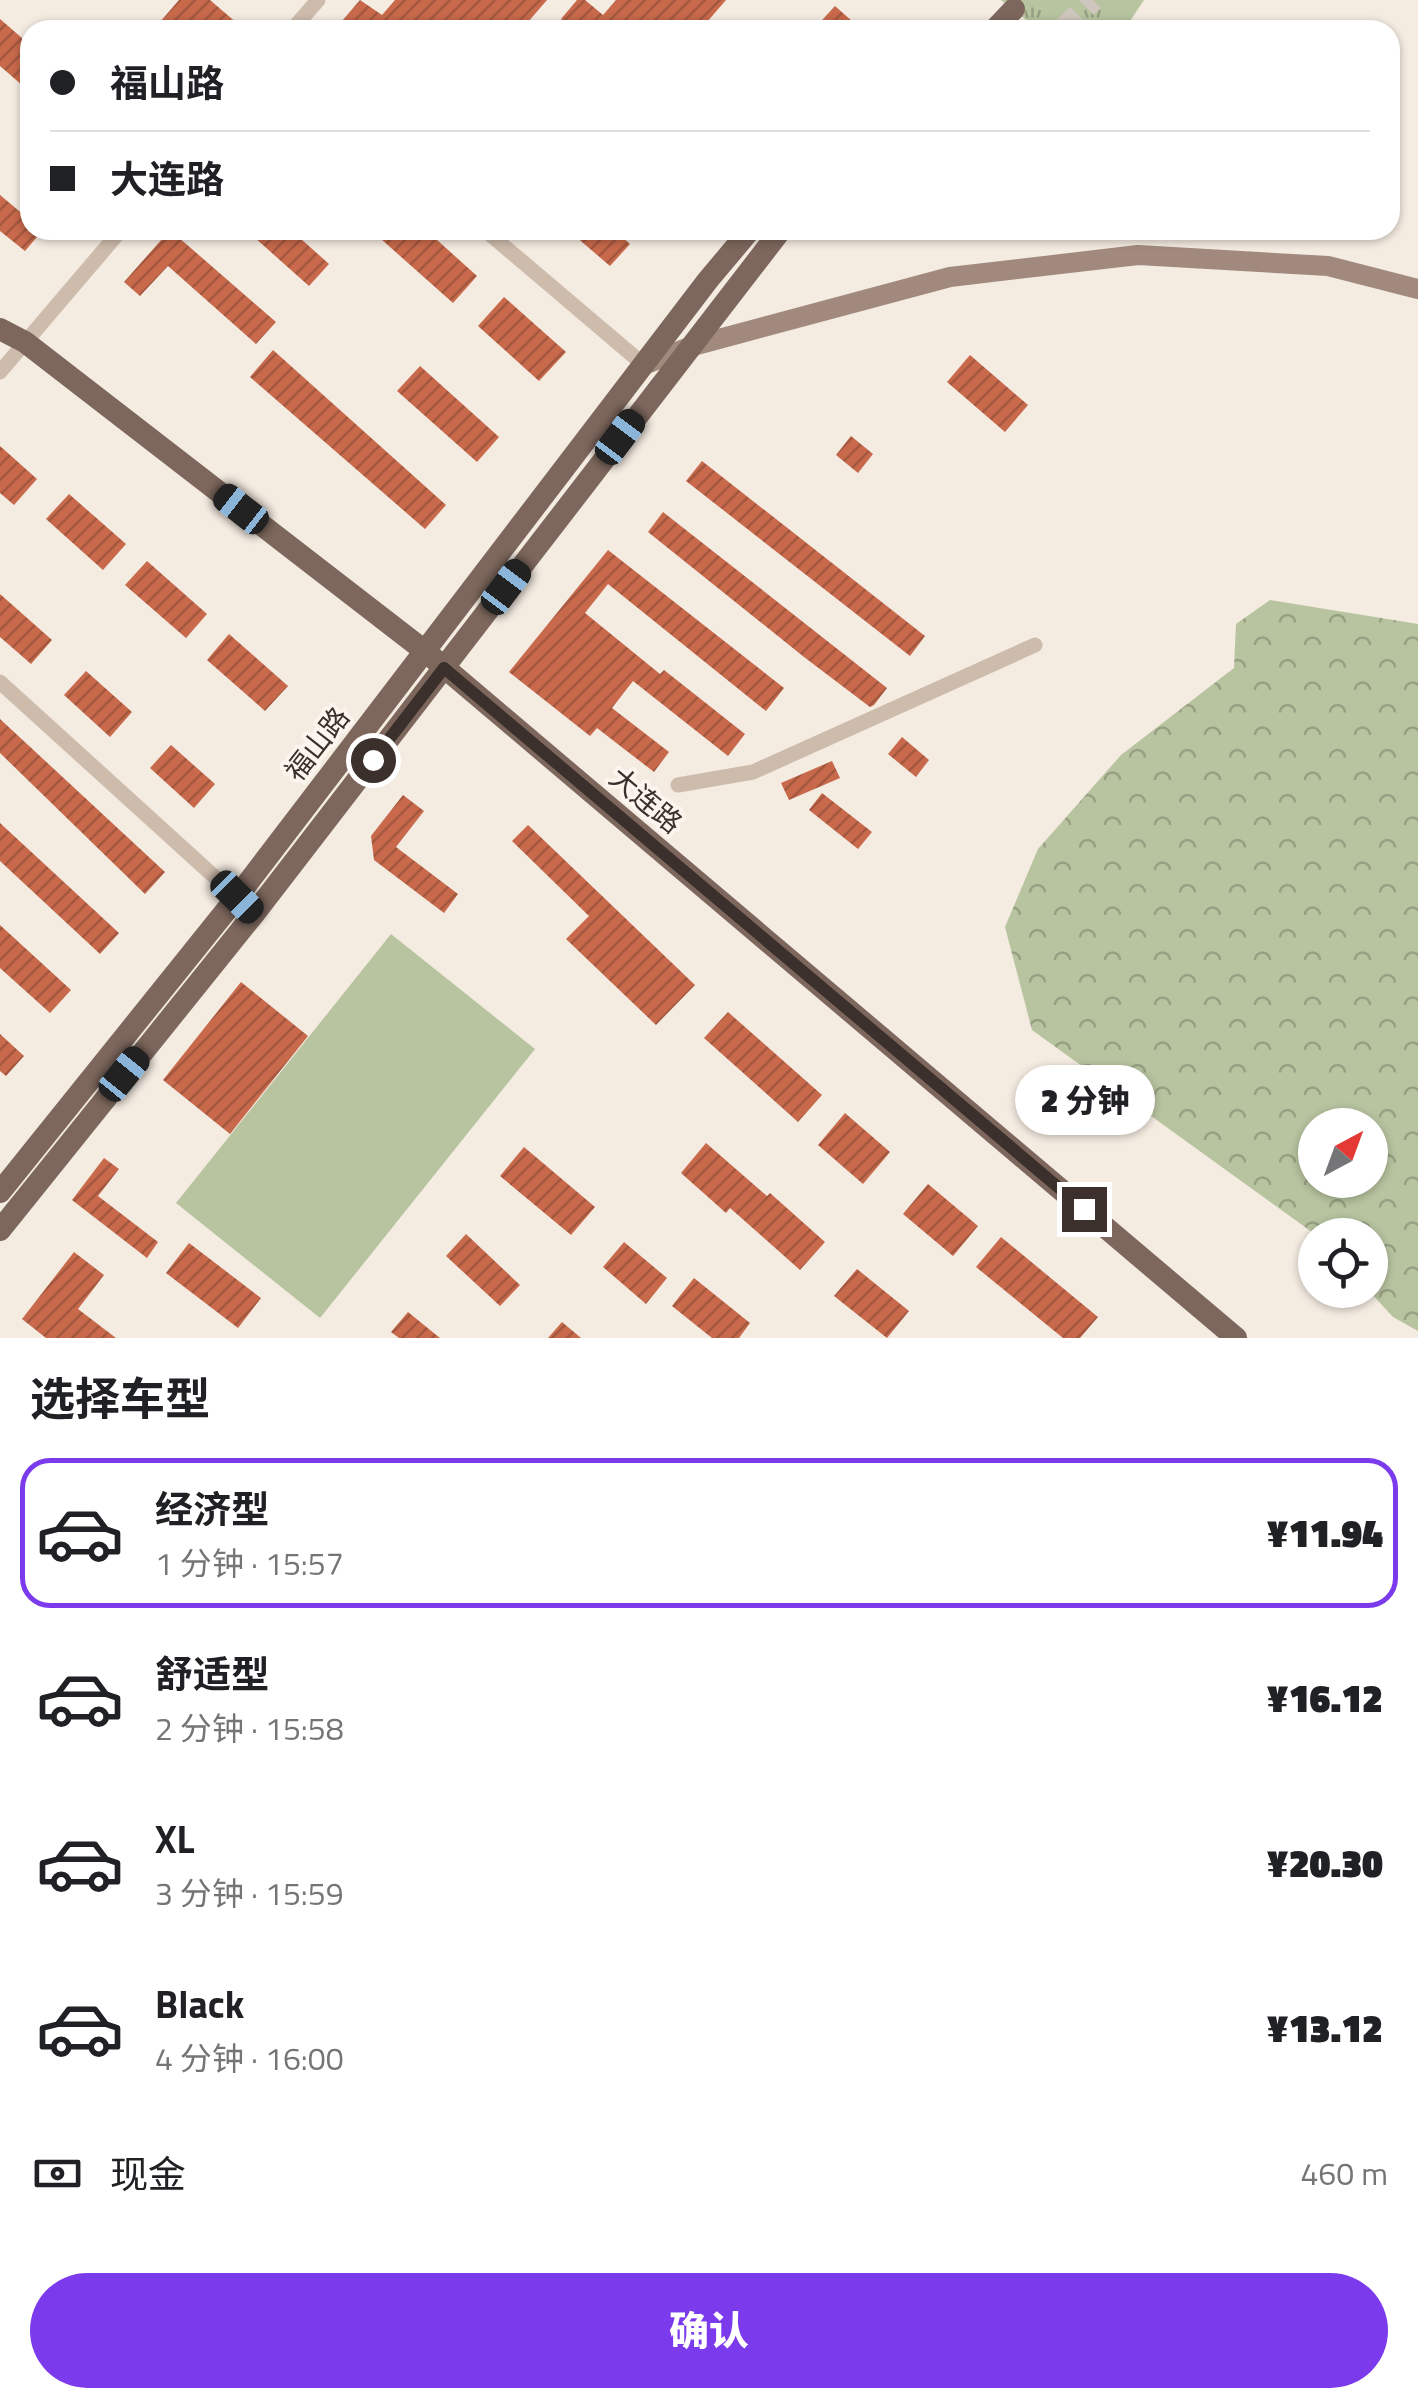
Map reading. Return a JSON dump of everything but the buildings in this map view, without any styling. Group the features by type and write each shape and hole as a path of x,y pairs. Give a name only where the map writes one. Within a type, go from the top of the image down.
{"main road":[{"path":"1003,20 1014,8"},
{"name":"福山路","path":"245,905 426,652 742,240"},
{"name":"福山路","path":"0,1192 444,668 773,240"},
{"path":"644,365 689,347 950,277 1138,255 1328,266 1418,289"},
{"name":"大连路","path":"0,329 25,342 426,652 1236,1338"},
{"path":"0,1230 245,905"}],"street":[{"path":"301,20 318,0"},
{"path":"0,372 112,240"},
{"path":"497,240 644,365"},
{"path":"678,785 754,772 1036,645"},
{"path":"0,682 245,905"}],"green space":[{"path":"1001,0 1144,0 1131,20 1026,20"},
{"path":"1270,600 1418,624 1418,1331 1385,1308 1388,1308 1388,1218 1298,1218 1298,1222 1032,1030 1005,927 1038,849 1121,755 1234,668 1236,624"},
{"path":"391,934 535,1049 320,1318 176,1203"}],"tunnel":[{"path":"1072,20 1093,0"}],"route":[{"path":"373,760 444,668 1084,1209"}]}
